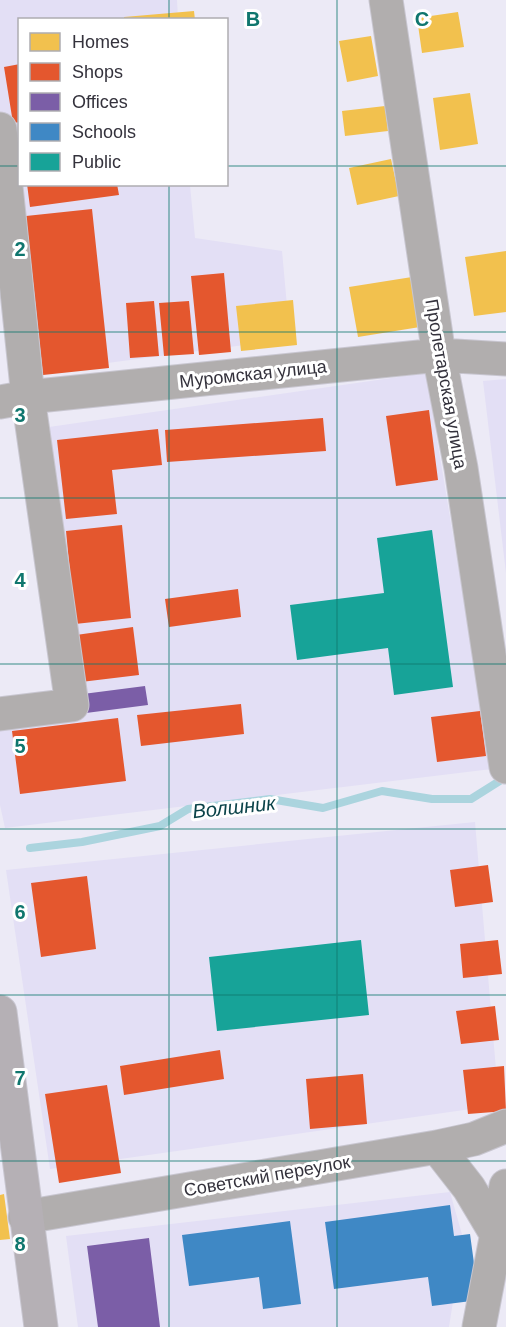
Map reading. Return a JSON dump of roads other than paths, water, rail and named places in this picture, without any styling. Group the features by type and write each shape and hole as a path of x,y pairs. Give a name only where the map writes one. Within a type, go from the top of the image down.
{"main road":[{"path":"0,1012 41,1327"}],"street":[{"name":"Пролетарская улица","path":"386,0 439,355 461,468 506,767"},
{"path":"0,129 14,400 72,705 0,714"},
{"name":"Муромская улица","path":"14,400 439,355 506,359"},
{"name":"Советский переулок","path":"25,1217 437,1147 474,1139 506,1126"},
{"path":"437,1147 469,1188 497,1235"},
{"path":"479,1327 506,1186"}],"waterway":[{"name":"Волшник","path":"30,848 82,842 160,826 188,809 270,799 323,808 382,791 432,799 471,799 506,777"}]}
